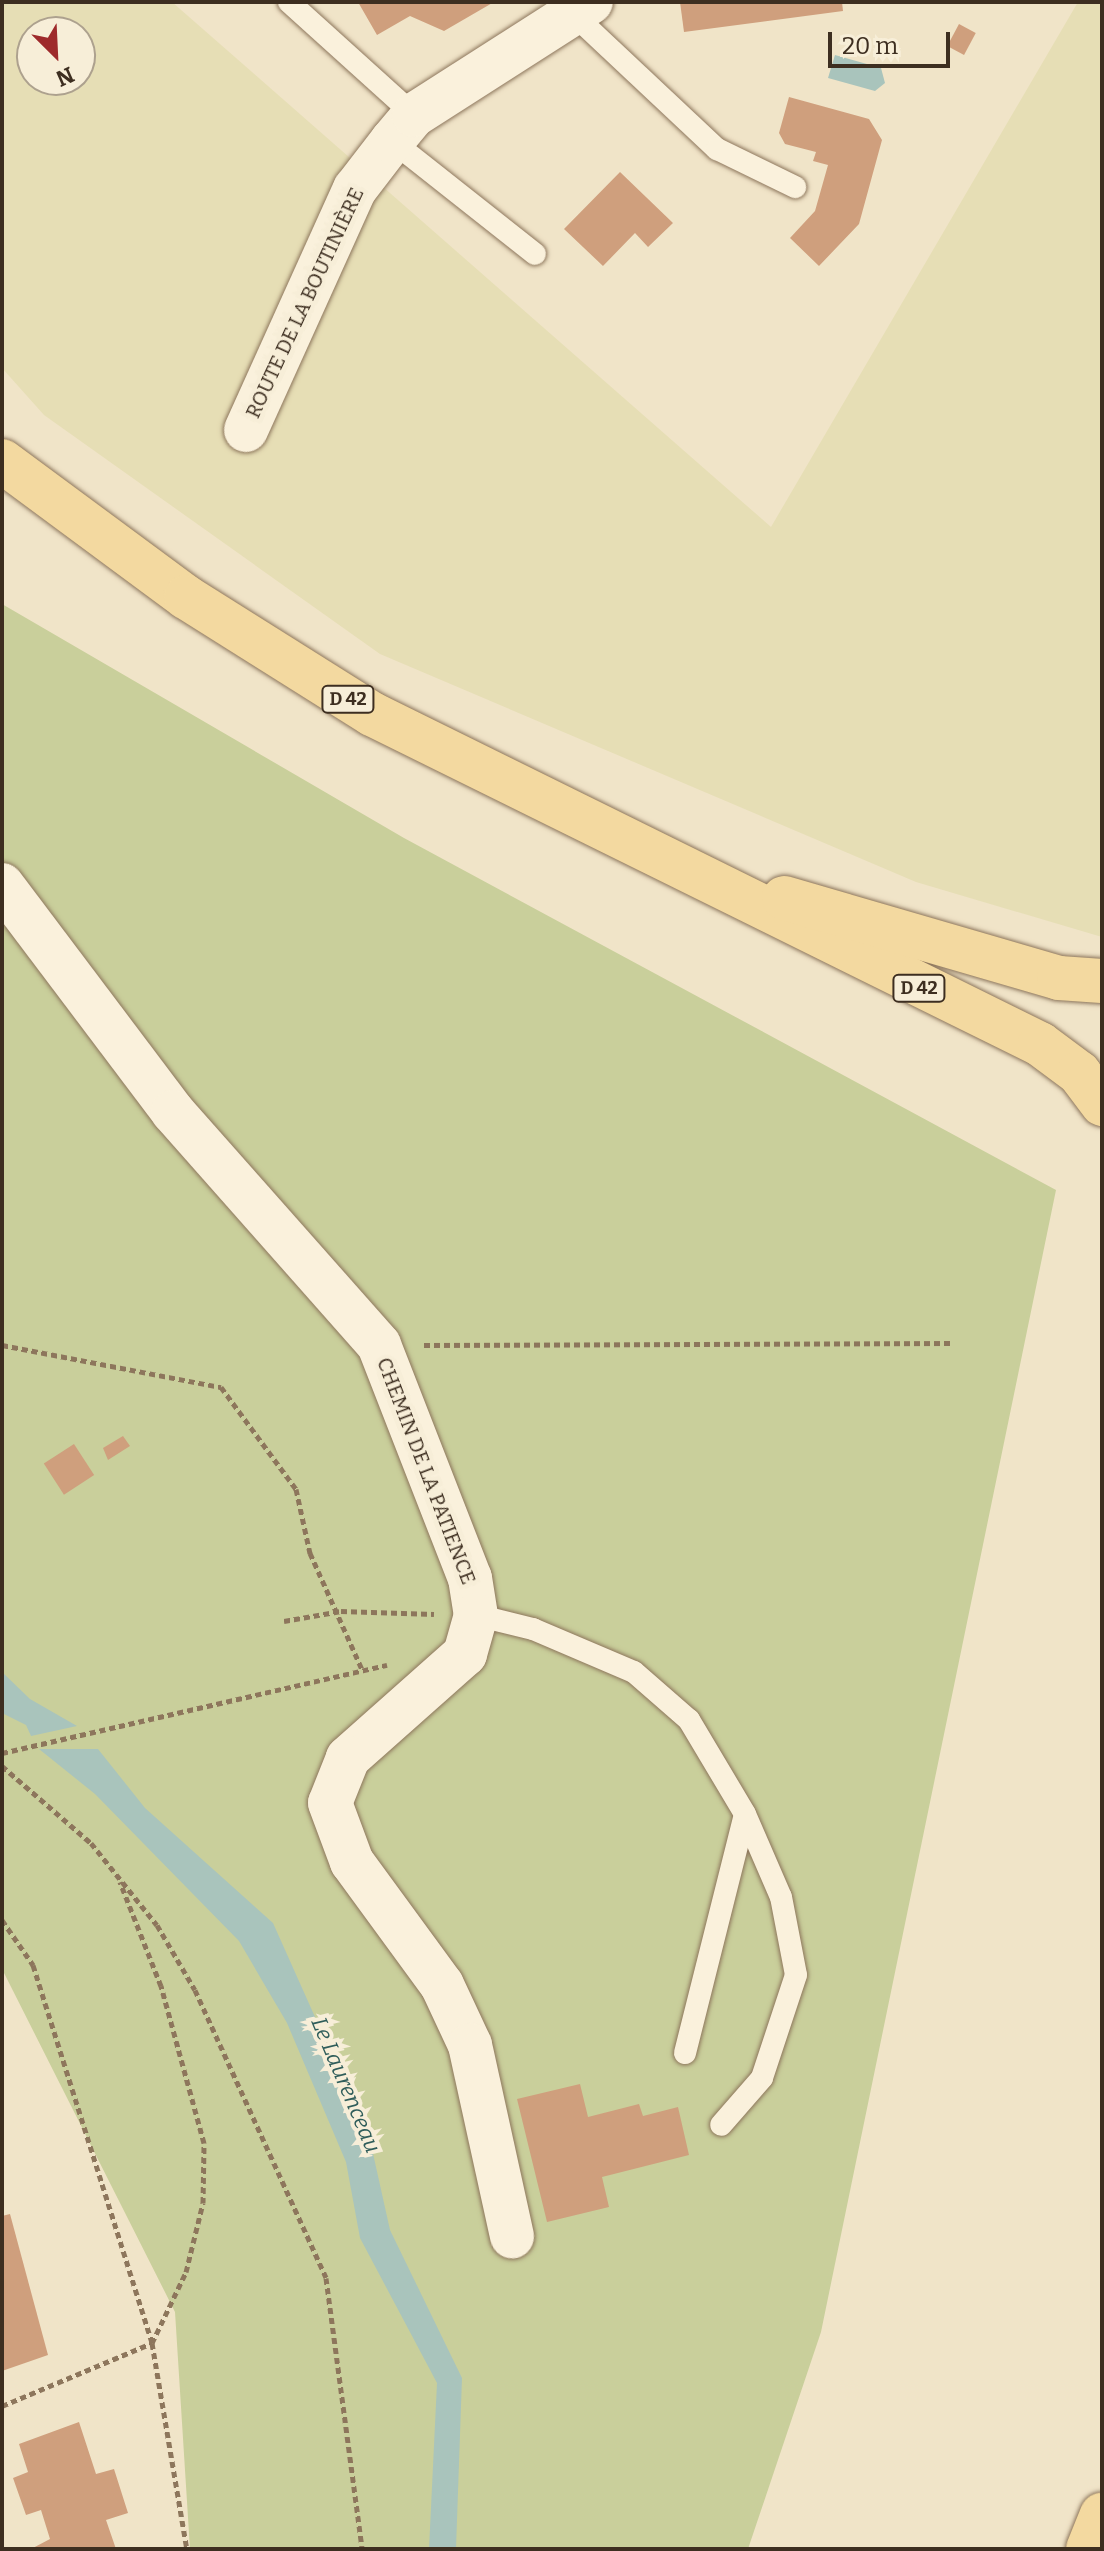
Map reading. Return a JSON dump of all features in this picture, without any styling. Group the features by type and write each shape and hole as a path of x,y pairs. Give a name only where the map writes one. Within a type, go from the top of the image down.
{"main road":[{"name":"D 42","path":"2,461 186,597 372,714 566,813 726,883 889,973 1040,1044 1079,1073 1102,1104"},
{"name":"D 42","path":"726,883 1059,978 1102,981"},
{"path":"1088,2549 1102,2515"}],"street":[{"name":"ROUTE DE LA BOUTINIÈRE","path":"246,430 355,189 403,128 582,7"},
{"name":"CHEMIN DE LA PATIENCE","path":"2,885 173,1112 379,1345 470,1578 476,1615 465,1654 348,1758 330,1803 352,1862 442,1985 470,2045 512,2236"}],"lane":[{"path":"289,2 403,128 535,254"},
{"path":"582,7 717,149 795,187"},
{"path":"476,1615 533,1629 634,1672 689,1720 745,1814 781,1897 796,1975 762,2078 721,2125"},
{"path":"685,2053 745,1814"}],"path":[{"path":"379,1345 951,1343"},
{"path":"2,1345 221,1387 296,1489 310,1553 341,1611 362,1669"},
{"path":"284,1621 341,1611 476,1615"},
{"path":"2,1753 362,1669 391,1665"},
{"path":"2,1766 91,1843 118,1877 195,1990 326,2278 362,2549"},
{"path":"2,2406 152,2343 186,2272 203,2203 204,2143 161,1986 118,1877"},
{"path":"2,1920 33,1965 152,2343 187,2549"}],"shaded area":[{"path":"2,2 172,2 771,527 1078,2 1102,2 1102,937 916,882 380,654 44,415 2,368"}],"green space":[{"path":"2,604 404,838 1056,1190 821,2332 748,2549 190,2549 175,2312 2,1969"}],"water":[{"path":"835,55 881,68 885,83 875,91 828,78"},
{"path":"2,1672 30,1699 77,1726 31,1736 26,1725 2,1713"},
{"path":"39,1749 98,1749 145,1808 273,1923 370,2140 390,2230 462,2378 456,2549 429,2549 437,2383 360,2238 346,2162 287,2023 239,1941 95,1794"}],"building":[{"path":"358,2 494,2 444,31 410,16 377,35"},
{"path":"680,2 842,2 843,11 684,32"},
{"path":"959,24 976,33 964,55 947,46"},
{"path":"789,97 869,119 882,140 859,224 819,266 790,238 815,211 828,165 813,161 816,152 785,144 779,133"},
{"path":"620,172 673,223 648,247 635,233 603,266 564,229"},
{"path":"123,1436 130,1446 108,1460 103,1448"},
{"path":"74,1444 94,1475 64,1495 44,1464"},
{"path":"580,2084 588,2117 639,2104 643,2116 678,2107 689,2155 602,2177 609,2207 547,2222 517,2099"},
{"path":"10,2214 48,2355 2,2371 2,2216"},
{"path":"79,2422 96,2474 114,2469 128,2513 106,2520 116,2549 31,2549 50,2539 41,2510 26,2515 13,2478 28,2472 19,2444"}],"water label":[{"name":"Le Laurenceau","path":"346,2085"}]}
